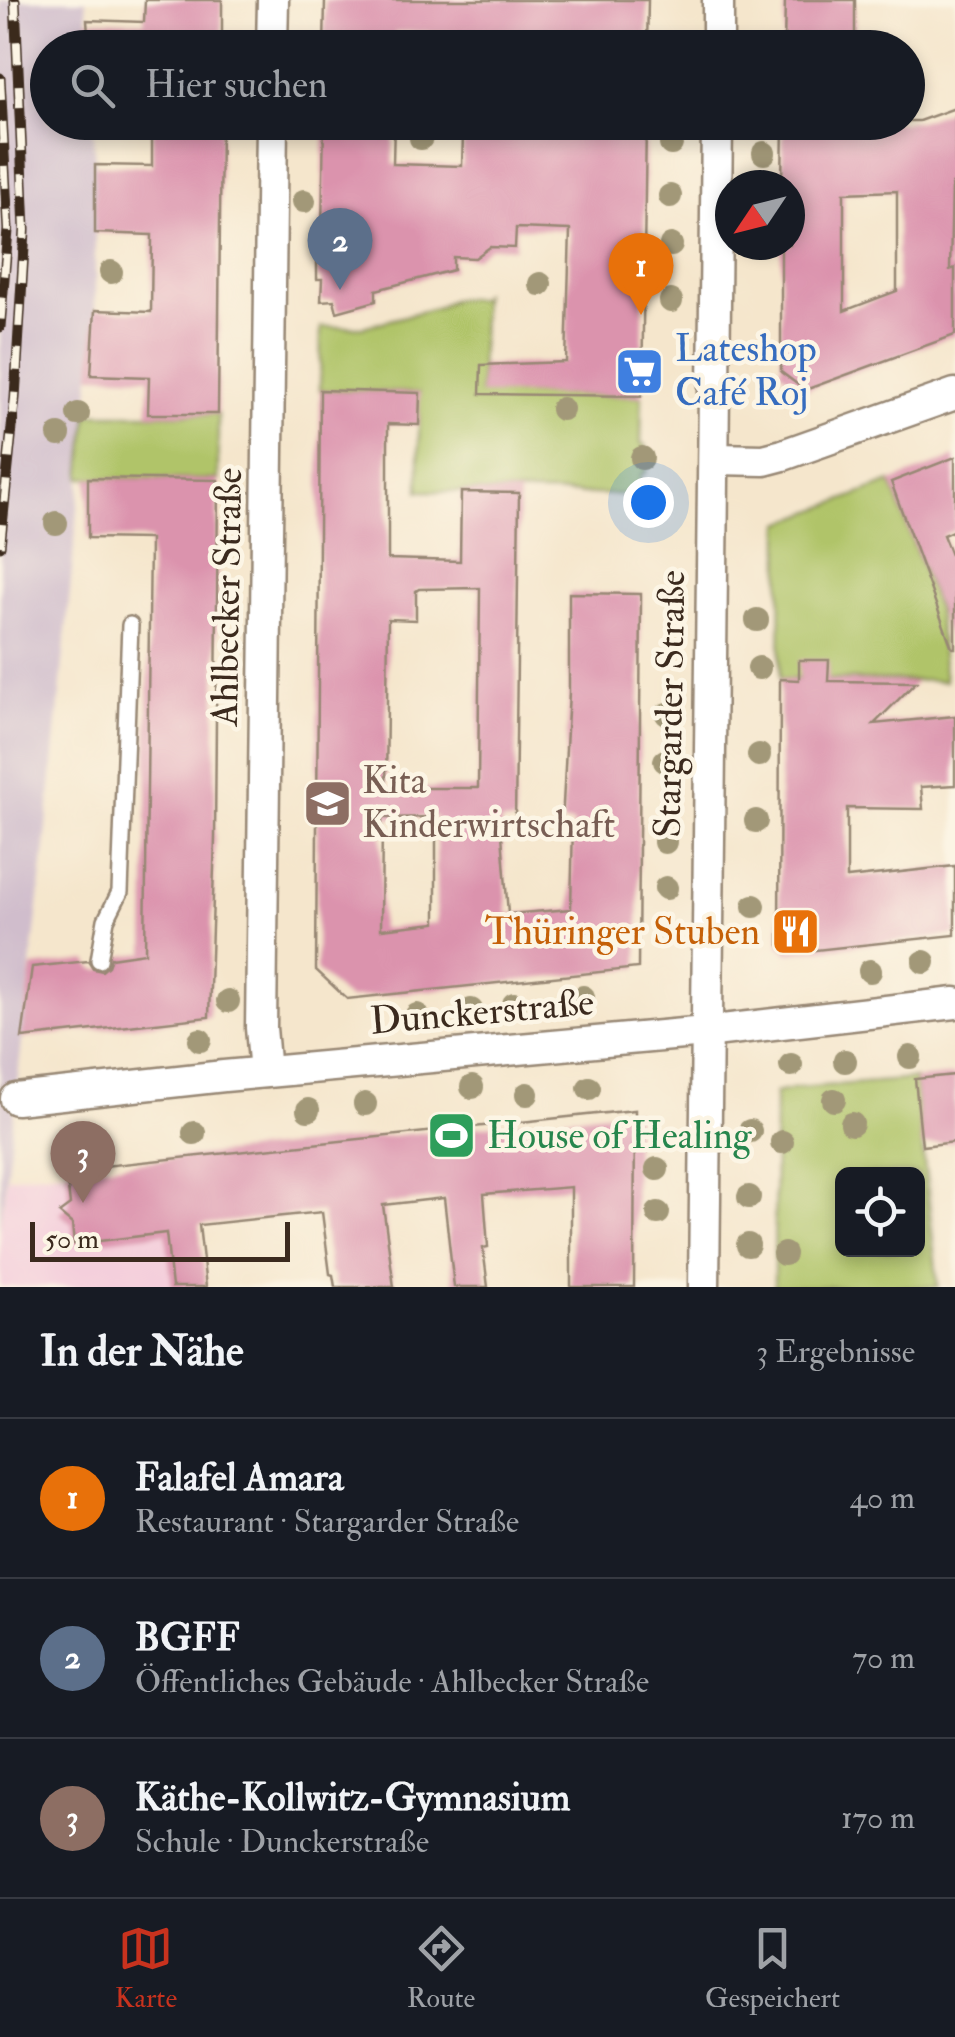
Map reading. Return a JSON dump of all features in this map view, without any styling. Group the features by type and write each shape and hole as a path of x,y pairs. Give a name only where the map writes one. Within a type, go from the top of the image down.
{"street":[{"path":"272,0 272,30"},
{"path":"718,0 718,30"},
{"name":"Ahlbecker Straße","path":"265,1072 261,1028 272,140"},
{"name":"Stargarder Straße","path":"704,1287 717,140"},
{"path":"715,458 764,460 783,456 955,394"},
{"name":"Dunckerstraße","path":"16,1099 706,1032 955,1003"}],"lane":[{"path":"99,960 106,920 120,892 130,625"}],"shaded area":[{"path":"0,0 86,0 88,30 30,30 30,140 94,140 95,310 45,847 0,1230"},
{"path":"158,1160 172,1287 0,1287 0,1230 7,1177"}],"green space":[{"path":"482,294 480,393 642,396 641,444 646,445 646,473 641,474 641,495 419,491 419,393 320,390 321,327 363,327 455,299 479,298"},
{"path":"88,414 218,414 218,480 81,478"},
{"path":"891,482 937,609 945,681 780,679 781,523"},
{"path":"915,1079 925,1167 835,1167 835,1257 925,1257 925,1169 938,1287 774,1287 775,1093"}],"building":[{"path":"145,0 222,0 222,30 88,30 87,20 144,22"},
{"path":"325,0 648,0 647,30 324,30"},
{"path":"785,0 855,0 855,30 784,30"},
{"path":"955,108 950,270 955,268 955,335 805,390 781,372 781,260 805,260 805,170 782,170 783,140 925,140 925,119","holes":["897,191 897,291 844,311 844,193"]},
{"path":"152,140 221,140 218,414 148,414 149,377 91,375 95,310 151,312 152,235 95,233 95,165 152,166"},
{"path":"324,140 394,140 393,164 462,166 463,140 646,140 642,396 480,394 481,365 566,362 570,230 516,228 515,248 490,247 475,258 453,257 453,270 376,290 376,301 337,312 334,300 321,301 317,231 322,231"},
{"path":"320,390 420,393 419,425 388,424 388,559 460,561 461,492 519,493 515,822 501,822 508,914 571,909 573,823 562,823 569,692 569,593 641,594 638,968 347,999 316,970","holes":["480,588 478,788 386,788 388,619 416,620 419,589","436,817 436,923 381,929 382,818"]},
{"path":"955,457 955,530 943,535 955,565 952,648 891,482"},
{"path":"88,478 218,480 209,1017 22,1038 32,967 88,961 93,969 102,971 111,958 145,953 150,539 88,538"},
{"path":"799,660 829,660 828,681 916,682 874,724 955,716 955,785 921,787 923,809 847,808 847,878 955,866 955,935 788,953 779,945 780,679 799,680"},
{"path":"955,1075 955,1142 922,1146 915,1079"},
{"path":"635,1110 634,1287 571,1287 571,1187 484,1194 488,1247 483,1248 488,1287 454,1287 444,1198 383,1205 394,1287 335,1287 322,1212 199,1225 206,1287 172,1287 166,1233 74,1244 72,1224 59,1213 70,1205 66,1170"}],"railway":[{"path":"0,546 15,398 25,230 15,0"},
{"path":"0,78 8,230 0,327"}],"place":[{"name":"BGFF","path":"340,290"},
{"name":"Falafel Amara","path":"641,315"},
{"name":"Lateshop Café Roj","path":"640,371"},
{"name":"Kita Kinderwirtschaft","path":"327,803"},
{"name":"Thüringer Stuben","path":"795,932"},
{"name":"House of Healing","path":"452,1136"},
{"name":"Käthe-Kollwitz-Gymnasium","path":"83,1203"}]}
